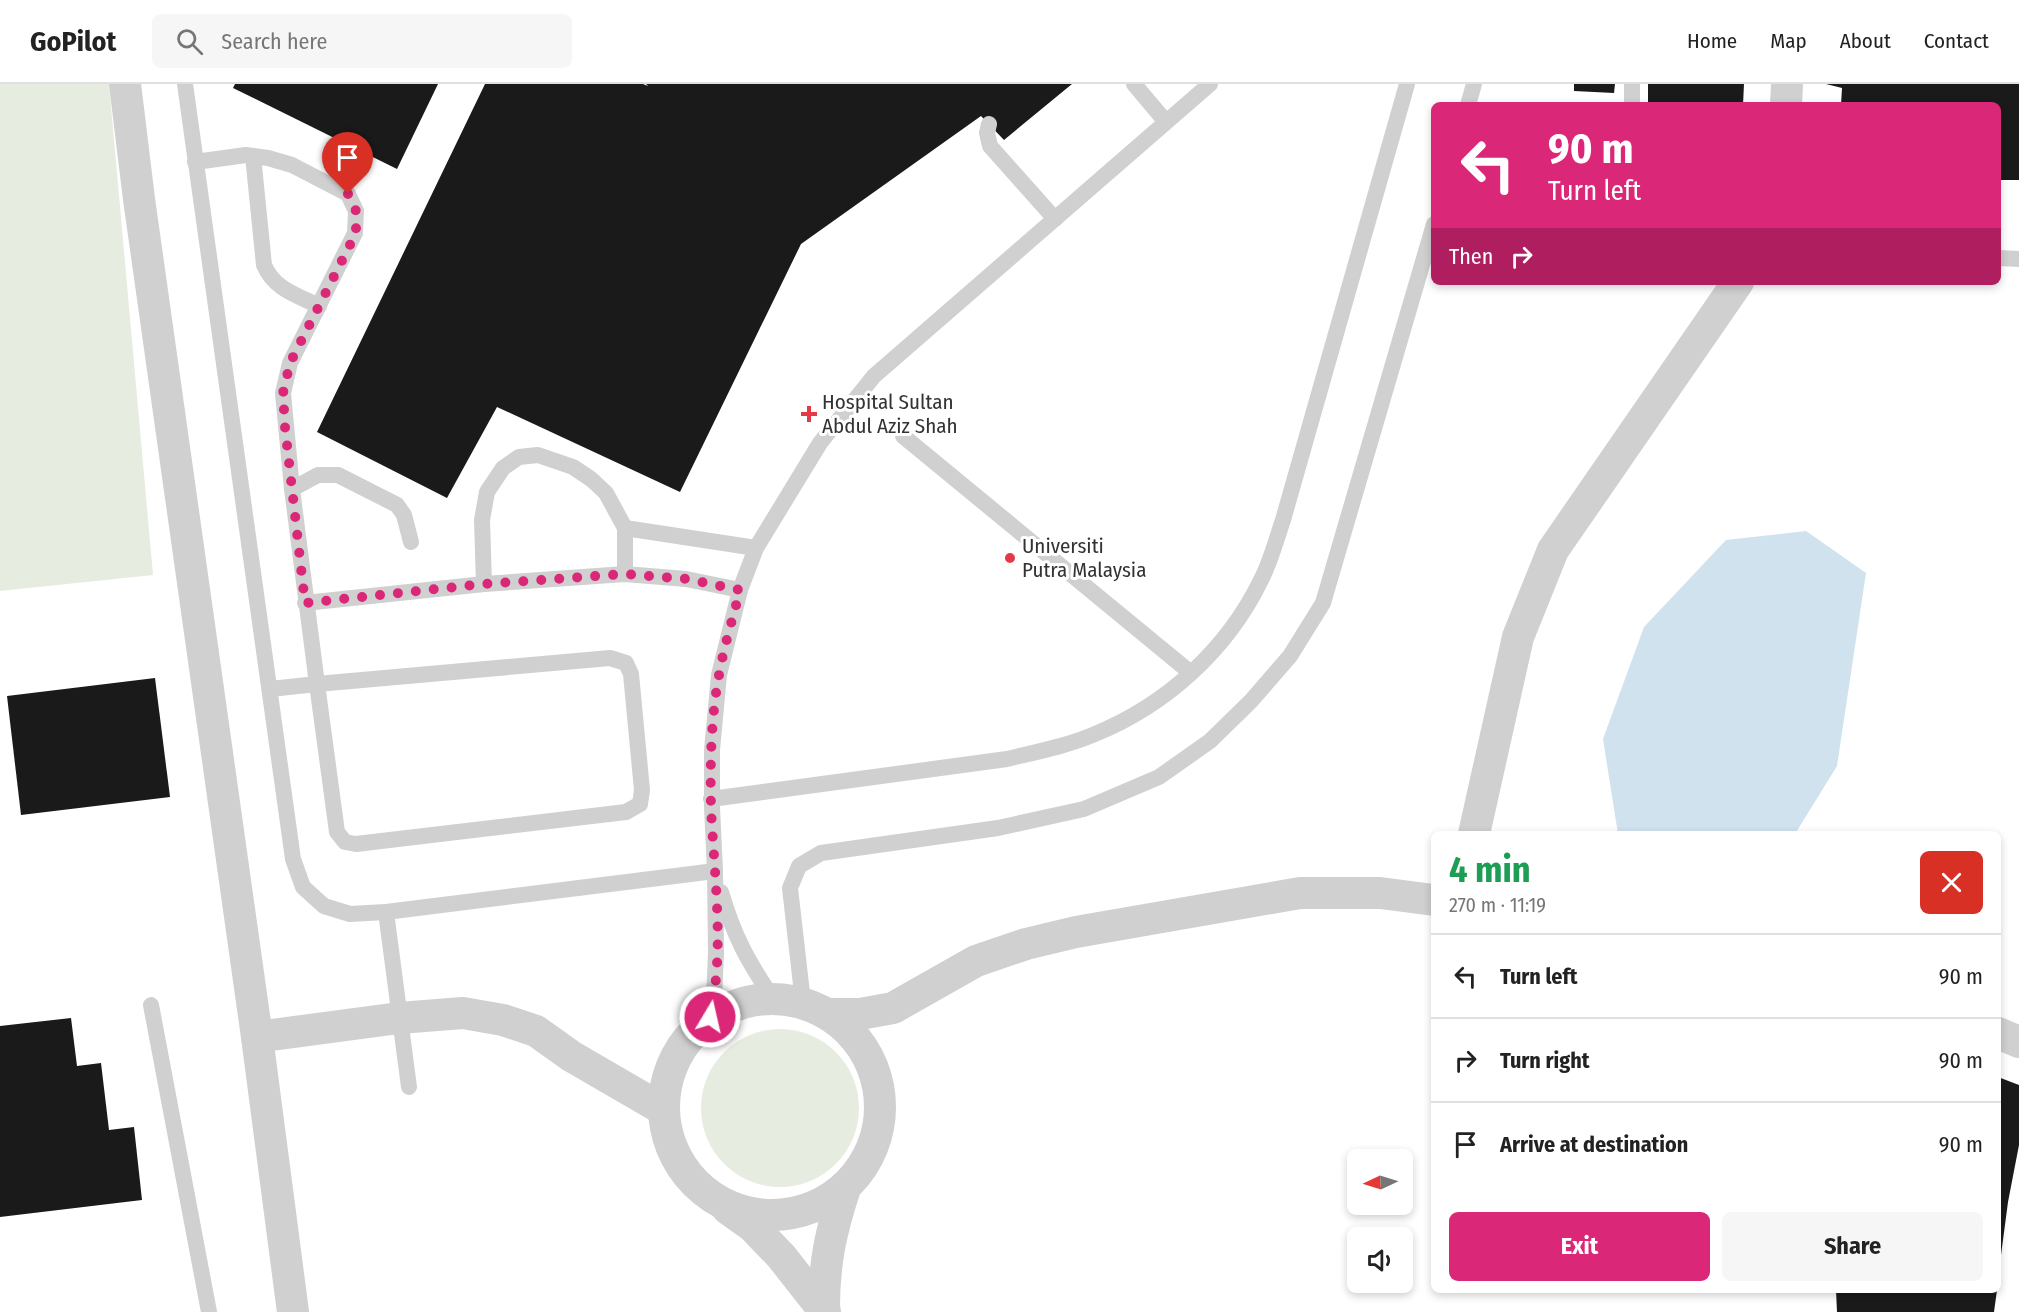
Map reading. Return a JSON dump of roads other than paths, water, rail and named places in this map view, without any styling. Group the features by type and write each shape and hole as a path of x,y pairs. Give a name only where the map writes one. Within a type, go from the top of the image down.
{"street":[{"path":"126,84 139,199 257,1037 293,1312"},
{"path":"1786,102 1787,84"},
{"path":"1475,831 1518,637 1553,550 1736,285"},
{"path":"824,1310 781,1256 752,1226 688,1176 670,1145 664,1110 669,1074 685,1042 710,1017 743,1001 772,997 816,1008 860,1014 893,1008 976,961 1026,944 1076,932 1300,893 1380,893 1431,900"},
{"path":"716,1200 748,1213 784,1216 817,1206 845,1188 866,1161 878,1130 880,1095 872,1063 853,1034 816,1008"},
{"path":"872,1063 879,1035 893,1008"},
{"path":"257,1037 399,1018 463,1013 503,1020 536,1031 571,1056 664,1110"},
{"path":"2001,1034 2019,1042"},
{"path":"611,1080 669,1074"},
{"path":"824,1310 827,1251 845,1188"}],"lane":[{"path":"185,84 293,859 303,886 324,906 350,914 386,912 716,871"},
{"path":"1134,84 1166,122"},
{"path":"710,1017 714,999 716,953 716,871 711,799 712,750 719,675 740,590 756,548 820,443 874,376 1210,84"},
{"path":"711,799 1007,759 1048,749 1094,735 1136,714 1176,687 1209,656 1241,617 1262,579 1283,520 1407,84"},
{"path":"1469,102 1474,84"},
{"path":"1632,84 1632,102"},
{"path":"989,124 987,133 990,146 1055,219"},
{"path":"195,162 253,156 292,165 348,194 356,211 356,233 290,363 283,393 305,603 317,684 337,832 345,842 356,844 626,812 640,804 642,790 631,674 626,663 610,658 317,684 270,689"},
{"path":"253,156 264,265 269,277 279,286 319,306"},
{"path":"816,1008 790,888 799,866 821,853 998,828 1095,805 1159,777 1210,741 1251,701 1290,656 1323,603 1431,234"},
{"path":"2001,258 2019,259"},
{"path":"903,436 1191,673"},
{"path":"484,584 482,520 487,492 503,468 519,456 538,455 573,467 606,493 625,528 625,574"},
{"path":"292,489 318,475 338,475 397,505 404,514 411,542"},
{"path":"625,528 756,548"},
{"path":"305,603 484,584 625,574 687,579 740,590"},
{"path":"716,871 731,926 748,962 772,997"},
{"path":"386,912 409,1087"},
{"path":"151,1005 209,1312"}],"water":[{"path":"1806,531 1866,573 1837,766 1797,831 1618,831 1603,739 1644,627 1726,540"}],"place":[{"name":"Hospital Sultan Abdul Aziz Shah","path":"809,414"},
{"name":"Universiti Putra Malaysia","path":"1010,558"}]}
